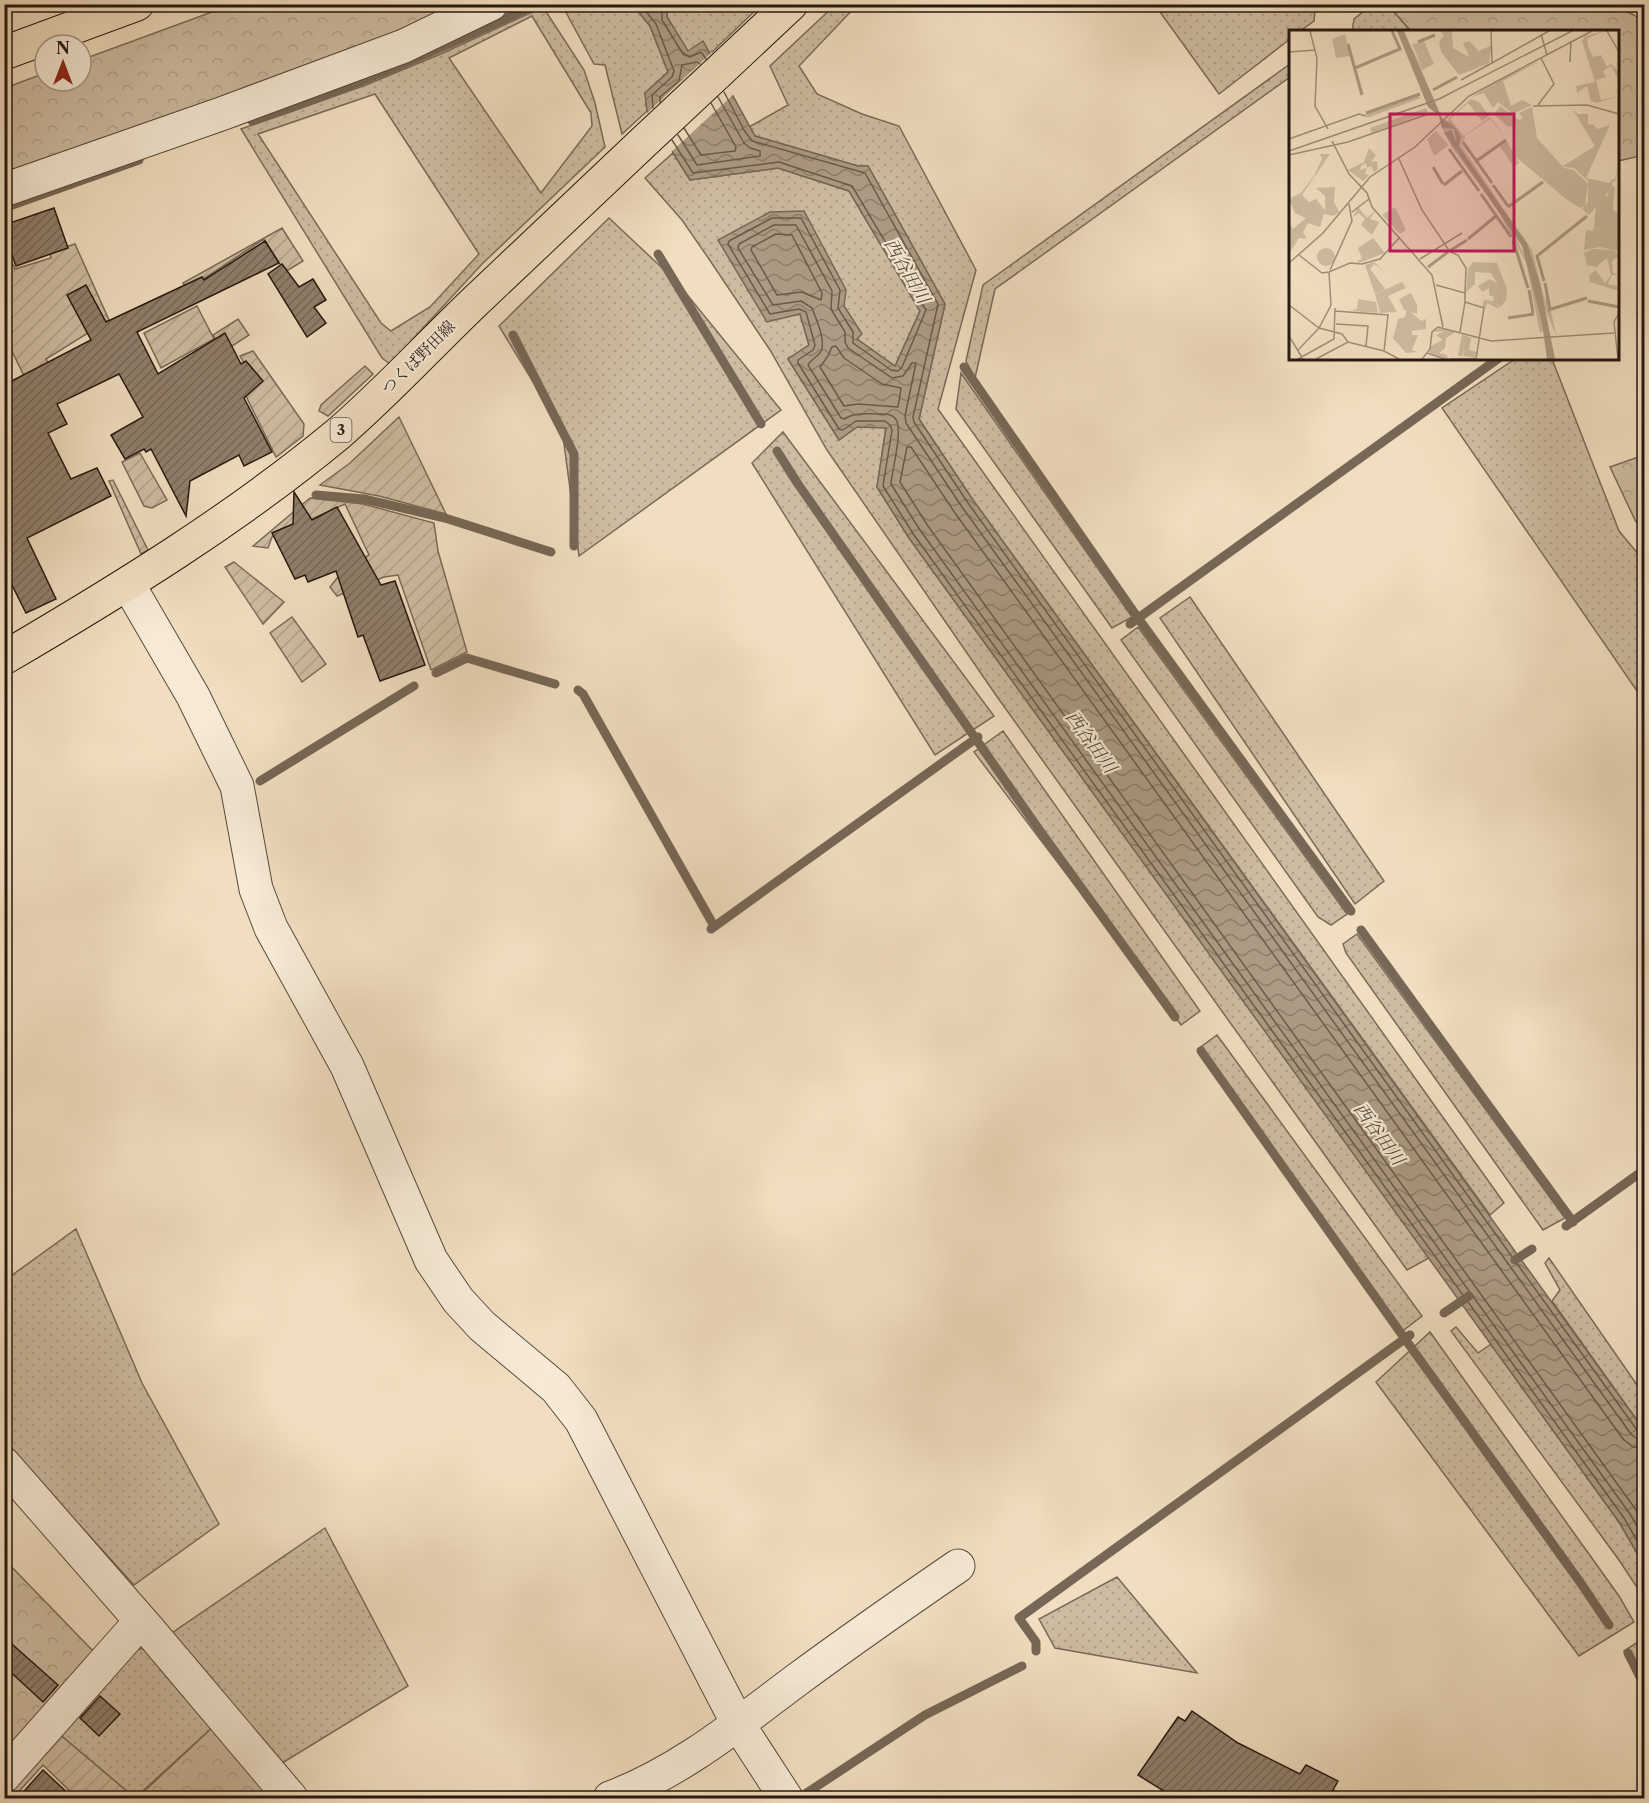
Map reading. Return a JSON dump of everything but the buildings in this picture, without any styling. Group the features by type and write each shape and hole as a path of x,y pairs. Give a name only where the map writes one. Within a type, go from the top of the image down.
{"main road":[{"path":"4,53 137,4"},
{"name":"つくば野田線","path":"4,658 128,584 248,504 339,433 636,148 791,4"}],"street":[{"path":"4,190 222,114 404,46 491,4"},
{"path":"128,584 193,696 237,786 256,889 271,928 347,1066 430,1260 458,1300 474,1317 555,1388 581,1420 738,1724 786,1798"},
{"path":"4,1464 291,1798"},
{"path":"610,1798 633,1790 688,1760 853,1638 958,1566"},
{"path":"4,1776 141,1621"}],"green space":[{"path":"1373,4 1389,5 1409,30 1352,30 1354,19"},
{"path":"1610,4 1634,15 1644,23 1644,155 1619,161 1619,30 1410,30 1388,5"},
{"path":"231,5 469,5 5,178 5,88 33,78 33,93 93,93 93,56"},
{"path":"562,5 633,5 650,26 668,72 645,93 647,111 622,134 605,65 594,64"},
{"path":"667,5 761,5 710,54 688,52 667,17"},
{"path":"835,5 857,5 799,66 817,94 862,114 899,126 976,270 938,409 1504,1203 1490,1215 973,500 919,419 945,304 868,166 858,166 755,136 749,127 788,105 770,66"},
{"path":"1155,5 1310,5 1315,11 1314,21 1301,30 1289,30 1289,40 1219,94"},
{"path":"543,7 584,70 595,103 605,147 482,264 390,364 382,358 241,129 366,85","holes":["532,16 591,113 592,126 541,193 449,58","375,94 479,254 430,307 391,331 381,323 258,134"]},
{"path":"1289,65 1289,78 995,289 975,378 966,361 983,285"},
{"path":"673,153 690,180 778,168 849,191 920,311 895,366 857,339 861,333 844,306 800,314 809,345 788,359 839,440 857,427 886,427 877,487 909,538 1429,1258 1407,1270 998,698 827,450 770,350 682,220 645,178"},
{"path":"609,218 676,281 781,410 579,556 562,429 499,326"},
{"path":"282,228 303,261 285,272 264,239 191,287 187,289 183,283"},
{"path":"75,244 109,320 46,359 51,369 33,394 5,337 5,263 11,260 15,269 51,258 50,252"},
{"path":"1644,288 1644,349 1637,312"},
{"path":"197,306 214,339 161,368 144,333"},
{"path":"238,319 249,335 223,352 213,335"},
{"path":"253,351 304,424 303,436 276,457 235,374 245,365 240,356"},
{"path":"1514,360 1552,360 1619,531 1644,561 1644,685 1637,691 1442,408"},
{"path":"365,366 373,374 328,416 319,411 321,405"},
{"path":"961,373 1132,617 1112,628 956,409"},
{"path":"399,417 446,514 379,496 320,485 350,463"},
{"path":"783,432 994,716 935,755 752,463"},
{"path":"140,453 167,500 152,508 144,506 122,462"},
{"path":"1644,455 1644,532 1635,520 1610,467"},
{"path":"113,480 148,550 141,554 109,481"},
{"path":"310,498 363,504 434,523 438,551 467,652 431,670 398,575 384,577 337,596 330,587 341,573 369,555 345,504 272,537 268,548 253,546"},
{"path":"234,562 284,602 263,624 225,567"},
{"path":"1190,597 1384,881 1355,904 1160,618"},
{"path":"292,617 326,664 302,682 270,633"},
{"path":"1138,627 1347,914 1331,925 1318,917 1121,640"},
{"path":"1003,731 1200,1011 1181,1025 974,752"},
{"path":"1357,934 1565,1218 1543,1230 1346,953 1343,944"},
{"path":"1217,1035 1422,1316 1400,1333 1198,1049"},
{"path":"76,1229 142,1383 219,1524 134,1585 5,1443 4,1281"},
{"path":"1549,1258 1644,1395 1644,1430 1552,1301 1560,1290 1545,1263"},
{"path":"1456,1327 1478,1353 1491,1344 1619,1522 1644,1565 1644,1598 1619,1560 1451,1331"},
{"path":"1430,1332 1619,1596 1634,1622 1579,1656 1376,1382"},
{"path":"325,1528 408,1686 279,1765 172,1633"},
{"path":"4,1559 94,1652 4,1756"},
{"path":"1117,1577 1197,1673 1055,1648 1039,1619"},
{"path":"1644,1638 1644,1689 1624,1651"},
{"path":"155,1646 214,1726 135,1798 58,1733 130,1651"},
{"path":"214,1726 269,1798 137,1798"},
{"path":"58,1733 135,1798 77,1798 43,1765 13,1798 5,1798 5,1795"}],"water":[{"name":"西谷田川","path":"633,5 667,5 667,17 688,51 703,41 755,136 858,166 868,166 945,304 919,419 973,500 1644,1430 1644,1565 1619,1522 909,538 877,487 886,428 857,427 839,440 788,359 809,345 800,314 767,322 718,240 770,212 804,211 846,290 844,306 862,334 857,339 895,366 920,311 849,191 778,168 690,180 647,111 645,93 668,72 650,26"}],"pier":[{"path":"712,52 735,93 670,153 646,114"}],"waterway":[{"path":"252,121 396,67 537,4"},
{"path":"4,208 139,160"},
{"path":"658,254 761,424"},
{"path":"513,335 574,454 574,546"},
{"path":"1130,624 1496,360"},
{"path":"964,367 1138,618 1351,911"},
{"path":"777,451 1038,828 1175,1017"},
{"path":"316,495 364,499 445,518 551,552"},
{"path":"436,673 467,658 555,684"},
{"path":"260,781 414,686"},
{"path":"578,690 583,694 714,926"},
{"path":"711,929 978,737"},
{"path":"1361,930 1573,1222"},
{"path":"1201,1051 1609,1625"},
{"path":"1566,1226 1644,1170"},
{"path":"1515,1260 1532,1249"},
{"path":"1444,1313 1469,1296"},
{"path":"1036,1651 1036,1642 1019,1618 1410,1335"},
{"path":"1628,1653 1644,1685"},
{"path":"799,1798 925,1715 1022,1666"}]}
